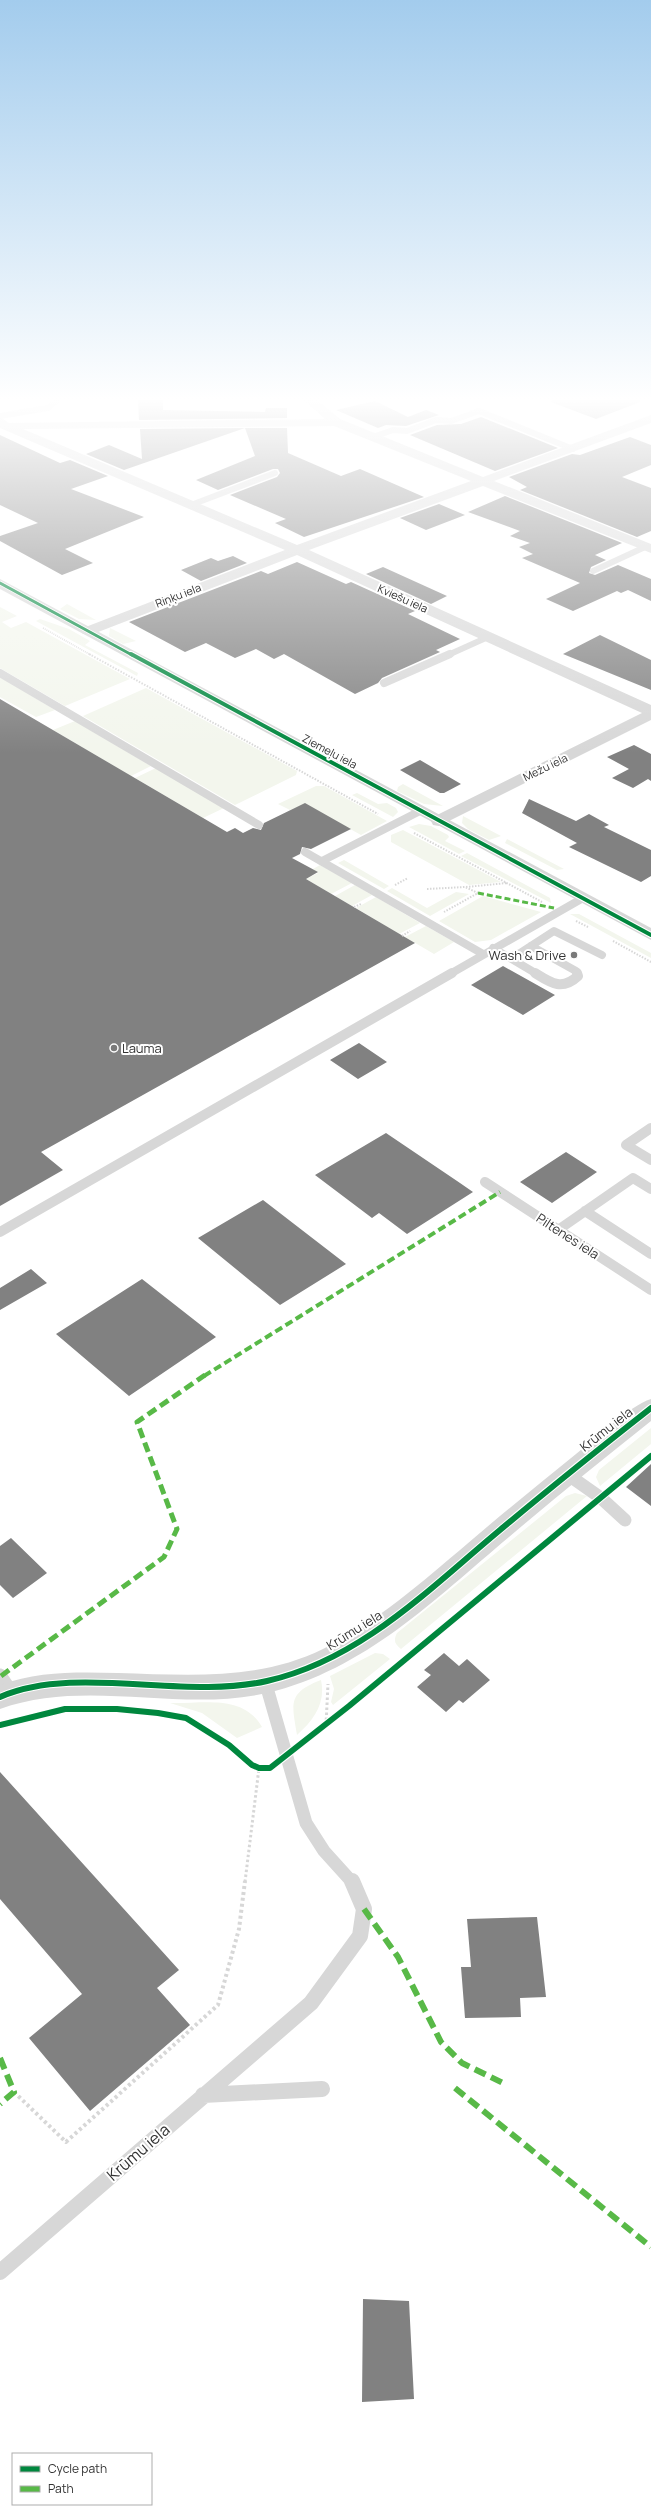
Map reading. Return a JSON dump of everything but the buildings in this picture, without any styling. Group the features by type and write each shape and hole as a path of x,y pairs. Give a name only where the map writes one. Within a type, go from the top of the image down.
{"street":[{"name":"Kviešu iela","path":"220,517 297,550 651,711"},
{"name":"Riņķu iela","path":"88,631 297,550 387,517"},
{"path":"573,517 648,548"},
{"name":"Ziemeļu iela","path":"0,583 651,935"},
{"name":"Mežu iela","path":"439,821 651,714"},
{"name":"Krūmu iela","path":"4,1688 57,1684 125,1683 203,1688 265,1681 299,1673 355,1646 418,1599 567,1474 651,1408"}],"lane":[{"path":"593,571 648,548"},
{"path":"384,683 488,637"},
{"path":"0,673 259,825"},
{"path":"322,861 420,811"},
{"path":"305,852 483,954"},
{"path":"0,1232 493,948 583,898"},
{"path":"508,957 518,955 546,934 554,931 602,955"},
{"path":"493,948 555,984 564,987 571,984 578,976 576,971 531,946"},
{"path":"651,1128 626,1145 651,1160"},
{"path":"641,1135 651,1141"},
{"path":"558,1230 633,1178 651,1189"},
{"name":"Piltenes iela","path":"485,1182 651,1290"},
{"path":"585,1211 651,1254"},
{"path":"567,1474 601,1498 625,1520"},
{"name":"Krūmu iela","path":"0,2272 311,2003 360,1936 364,1908 352,1881 324,1851 306,1823 288,1755 265,1681"},
{"path":"203,2095 322,2089"}],"path":[{"path":"38,626 395,823 594,930"},
{"path":"427,889 507,883"},
{"path":"402,936 478,893 465,887"},
{"path":"608,938 651,962"},
{"path":"326,1679 329,1686 326,1725"},
{"path":"319,1730 331,1720"},
{"path":"252,1765 259,1768 270,1768 288,1755"},
{"path":"14,2092 66,2142 218,2005 239,1929 259,1768"}],"shaded area":[{"path":"67,604 96,620 79,619 60,609"},
{"path":"0,607 17,616 2,622 11,628 26,622 130,679 65,706 0,668"},
{"path":"40,619 69,629 90,641 85,645 138,673 137,676 36,621"},
{"path":"110,628 136,641 123,644 109,636"},
{"path":"0,677 55,710 36,717 0,697"},
{"path":"146,688 297,771 296,775 235,805 83,716"},
{"path":"75,721 151,766 131,776 53,730"},
{"path":"156,768 224,808 203,818 135,778"},
{"path":"403,784 443,806 424,804 397,791 398,787"},
{"path":"316,786 324,786 387,821 361,835 305,804 290,810 278,804"},
{"path":"357,793 378,804 387,803 396,808 398,812 393,817 352,795"},
{"path":"463,816 501,836 489,840 468,829 462,823"},
{"path":"419,824 431,826 448,835 449,837 445,841 465,851 459,854 409,827"},
{"path":"403,830 501,882 469,885 391,842 391,835"},
{"path":"507,839 564,869 557,870 505,843"},
{"path":"467,853 550,898 551,903 461,856"},
{"path":"344,860 389,886 384,889 338,863"},
{"path":"320,865 352,883 331,894 306,879 318,873 313,869"},
{"path":"355,885 372,895 352,906 335,896"},
{"path":"392,888 427,908 456,892 469,894 430,916 387,891"},
{"path":"483,896 541,912 491,940 475,942 439,921"},
{"path":"376,897 420,923 399,934 356,908"},
{"path":"570,914 579,914 651,953 651,958"},
{"path":"426,926 454,942 434,954 405,937"},
{"path":"651,1428 651,1444 600,1486 596,1477 599,1470"},
{"path":"575,1493 587,1496 401,1649 397,1646 395,1640 397,1633 566,1496"},
{"path":"375,1653 383,1654 390,1659 333,1705 331,1702 334,1689 330,1676"},
{"path":"321,1680 322,1696 320,1704 309,1723 297,1735 293,1707 294,1701 302,1690"},
{"path":"209,1702 234,1705 244,1709 254,1717 262,1727 237,1738 202,1713 170,1703"}],"marked path":[{"path":"478,893 554,908"},
{"path":"1,1676 164,1557 177,1529 137,1422 205,1375 500,1192"},
{"path":"364,1909 398,1957 441,2042 462,2063 507,2085"},
{"path":"0,2058 14,2092 0,2104"},
{"path":"455,2088 651,2247"}],"cycle path":[{"path":"0,583 651,935"},
{"path":"0,1697 19,1690 39,1686 81,1684 221,1687 267,1681 301,1671 332,1657 363,1640 392,1620 594,1453 651,1408"},
{"path":"0,1725 65,1709 117,1709 158,1713 186,1718 229,1745 252,1765 259,1768 270,1768 349,1706 651,1456"}],"place":[{"name":"Wash & Drive","path":"574,955"},
{"name":"Lauma","path":"114,1048"}]}
